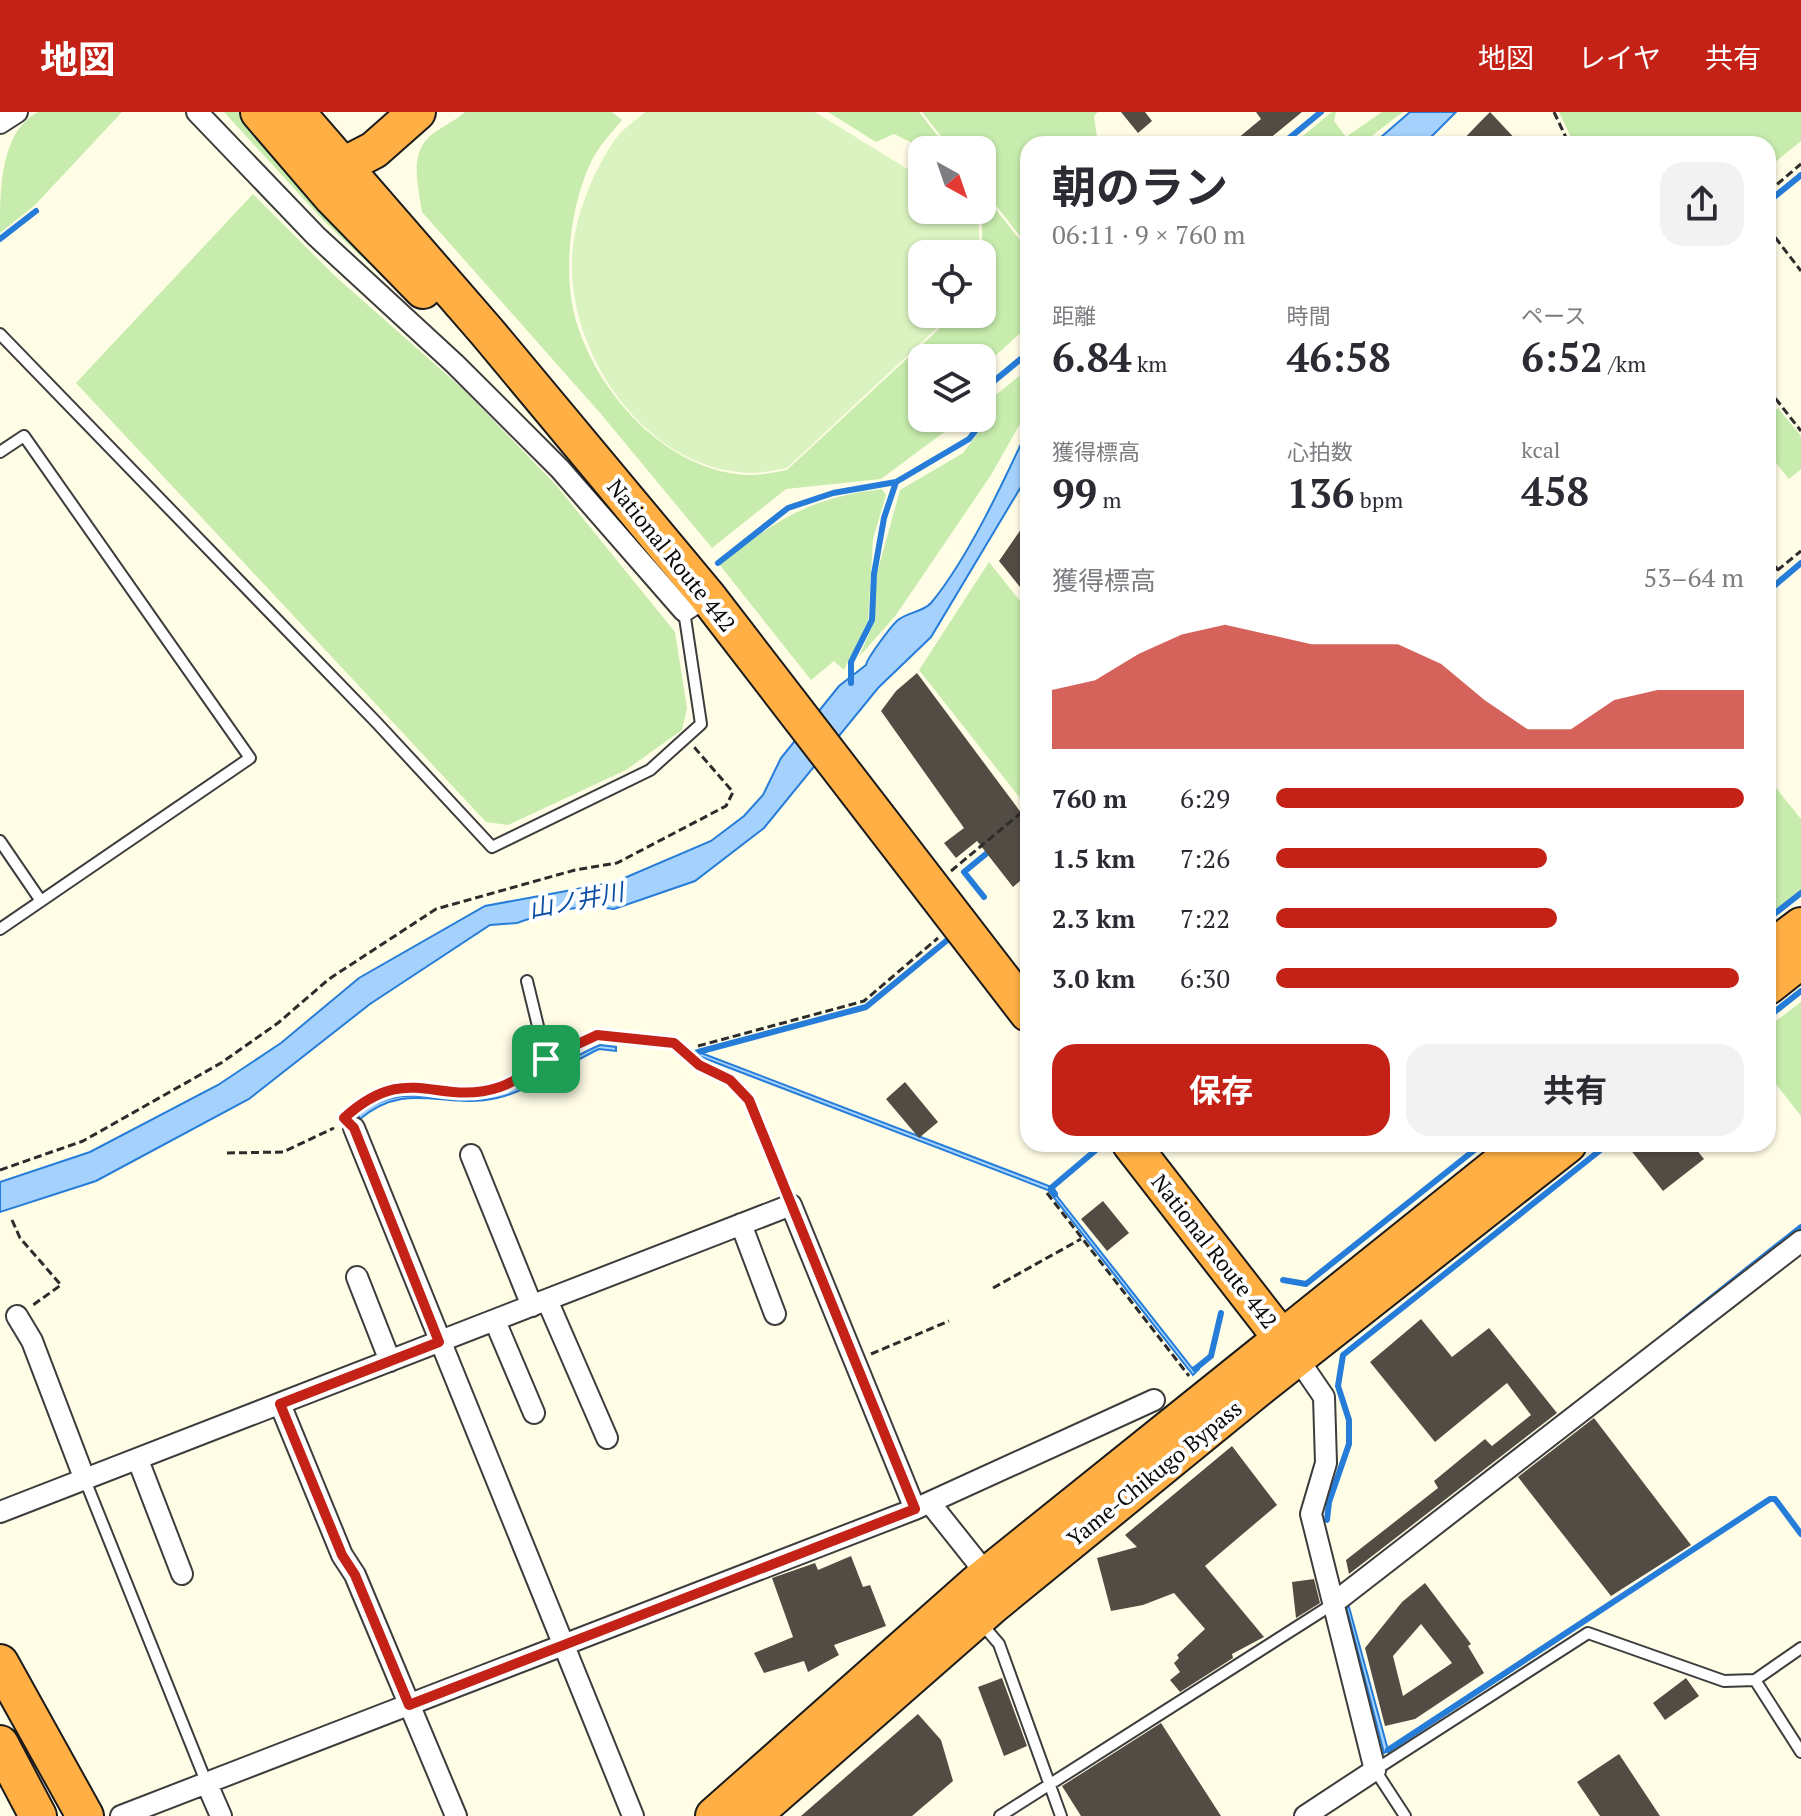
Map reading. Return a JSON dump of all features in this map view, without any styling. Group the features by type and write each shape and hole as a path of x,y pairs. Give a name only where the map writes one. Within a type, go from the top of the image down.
{"highway":[{"path":"259,112 332,197 440,308 487,332"},
{"name":"National Route 442","path":"296,112 487,332 696,603 804,721 1020,1003"},
{"path":"345,165 361,136 390,112"},
{"path":"345,165 374,150 417,112"},
{"path":"1776,945 1801,926"},
{"path":"1776,980 1801,960"},
{"name":"National Route 442","path":"1137,1152 1289,1348"},
{"name":"Yame-Chikugo Bypass","path":"714,1816 983,1602 1289,1348 1515,1152"},
{"name":"Yame-Chikugo Bypass","path":"1289,1348 1557,1152"},
{"name":"Yame-Chikugo Bypass","path":"752,1816 983,1602"},
{"path":"0,1663 85,1816"},
{"path":"0,1744 38,1816"}],"street":[{"path":"0,123 17,112"},
{"path":"197,112 316,236 455,364 696,603"},
{"path":"349,1123 633,1816"},
{"path":"471,1155 607,1438"},
{"path":"0,1512 791,1205 855,1361 923,1506 977,1562 983,1602"},
{"path":"741,1224 775,1314"},
{"path":"1335,1602 1801,1241"},
{"path":"357,1277 390,1361"},
{"path":"17,1316 32,1341 85,1480"},
{"path":"495,1321 534,1413"},
{"path":"1289,1348 1324,1397 1326,1463 1311,1514 1375,1770 1305,1816"},
{"path":"121,1816 923,1506 1154,1400"},
{"path":"280,1404 456,1816"},
{"path":"138,1460 182,1574"},
{"path":"207,1784 221,1816"}],"lane":[{"path":"0,334 377,723 492,847 650,770 701,724 696,603"},
{"path":"0,452 24,436 250,758 0,929"},
{"path":"0,841 41,901"},
{"path":"527,981 546,1059 597,1035 674,1043 699,1065 730,1080 749,1100 791,1205"},
{"path":"85,1480 207,1784"},
{"path":"983,1602 1061,1816"},
{"path":"1000,1816 1335,1602"},
{"path":"1405,1816 1375,1770 1588,1633 1724,1681 1755,1680 1801,1648"},
{"path":"1755,1680 1801,1752"}],"path":[{"path":"1554,112 1565,136"},
{"path":"1776,185 1801,164"},
{"path":"1776,238 1801,271"},
{"path":"1776,399 1801,431"},
{"path":"1776,567 1778,570 1801,551"},
{"path":"0,1170 83,1141 221,1063 278,1023 329,979 436,909 575,870 617,863 726,806 733,792 685,738"},
{"path":"930,887 1020,814"},
{"path":"683,1051 864,1001 947,931"},
{"path":"227,1153 283,1152 349,1123 381,1091 400,1086 485,1090 502,1087 546,1059"},
{"path":"1047,1193 1193,1381"},
{"path":"12,1220 20,1238 61,1285 17,1316"},
{"path":"993,1288 1082,1238"},
{"path":"855,1361 949,1321"}],"green space":[{"path":"38,112 122,112 35,205 0,233 2,181 9,148 25,121"},
{"path":"224,112 247,112 376,254 369,264 323,220"},
{"path":"465,112 612,112 622,120 593,158 579,194 569,255 571,295 584,342 598,371 616,398 663,444 691,460 720,471 751,475 787,470 908,358 908,432 944,432 881,479 786,489 712,548 601,414 422,212 417,164 422,146 432,134"},
{"path":"645,112 815,112 908,169 908,224 979,224 979,240 908,240 908,328 937,328 920,344 908,344 908,355 787,468 751,473 714,467 679,453 648,430 622,402 600,370 584,334 575,298 573,246 591,183 624,129"},
{"path":"828,112 919,112 938,136 908,136 908,141 894,134 876,142"},
{"path":"922,112 1098,112 1094,116 1097,136 1020,136 1020,236 996,206 996,136 941,136"},
{"path":"1336,112 1334,121 1345,136 1303,136"},
{"path":"1382,112 1403,112 1372,136 1347,136"},
{"path":"1559,112 1801,112 1801,141 1776,161 1776,136 1570,136"},
{"path":"253,194 335,276 464,390 556,485 675,632 687,708 682,730 626,770 508,825 486,822 76,383"},
{"path":"996,210 1020,240 1020,333 996,355 996,344 923,344 940,328 996,328 996,240 982,240 982,224 996,224"},
{"path":"1020,375 1020,424 991,475 896,615 859,657 874,622 877,573 900,490 963,453 979,432 996,432 996,395"},
{"path":"1778,408 1801,436 1801,469 1789,479 1776,463"},
{"path":"882,489 886,495 873,539 868,621 844,670 834,661 811,680 719,564 794,513 833,498"},
{"path":"989,562 1020,601 1020,798 919,670"},
{"path":"1776,788 1801,819 1801,891 1776,911"},
{"path":"1801,1002 1801,1116 1776,1084 1776,1021"}],"water":[{"path":"1410,112 1456,112 1432,136 1382,136"},
{"name":"山ノ井川","path":"1020,446 1020,488 931,637 878,688 764,828 695,881 614,909 592,906 552,911 517,923 490,925 370,1004 249,1099 96,1181 0,1212 0,1182 90,1152 218,1085 281,1043 359,978 485,906 615,882 711,841 744,816 763,795 781,758 839,686 866,665 898,620 931,603 958,565"},
{"path":"600,1045 616,1047 616,1051 599,1049 535,1083 497,1098 460,1101 410,1098 377,1107 360,1119 358,1115 373,1105 402,1096 464,1098 496,1095"},
{"path":"696,1051 1049,1186 1192,1368 1198,1366 1199,1369 1193,1375 1048,1190 696,1055"},
{"path":"1346,1606 1349,1607 1388,1750 1384,1753"}],"building":[{"path":"1121,112 1145,112 1152,121 1138,133"},
{"path":"1256,112 1302,112 1273,136 1241,136 1261,119"},
{"path":"1490,112 1512,136 1467,136"},
{"path":"1020,531 1020,587 999,561"},
{"path":"917,673 1020,811 1020,881 1013,887 977,841 956,858 944,843 964,828 881,711 896,691"},
{"path":"905,1082 938,1122 919,1138 886,1099"},
{"path":"1632,1152 1698,1152 1704,1159 1663,1191"},
{"path":"1103,1201 1129,1233 1107,1251 1081,1219"},
{"path":"1421,1319 1452,1357 1489,1328 1557,1413 1349,1574 1346,1560 1438,1488 1434,1481 1485,1439 1492,1446 1531,1415 1507,1383 1435,1442 1370,1362"},
{"path":"1594,1418 1691,1545 1611,1596 1518,1477"},
{"path":"1232,1446 1277,1505 1205,1566 1264,1637 1232,1654 1233,1658 1180,1692 1170,1680 1180,1672 1174,1663 1179,1658 1177,1655 1205,1629 1174,1593 1143,1605 1111,1611 1097,1558 1137,1547 1125,1535"},
{"path":"851,1556 863,1587 870,1585 886,1626 834,1645 839,1655 808,1672 804,1661 764,1673 754,1653 793,1637 772,1578 815,1563 818,1570"},
{"path":"1314,1579 1320,1603 1296,1618 1292,1582"},
{"path":"1425,1583 1471,1644 1468,1646 1484,1673 1415,1719 1385,1726 1365,1648 1402,1602","holes":["1421,1624 1452,1663 1403,1696 1393,1656"]},
{"path":"1002,1678 1027,1746 1004,1756 978,1687"},
{"path":"1686,1678 1699,1696 1665,1720 1653,1703"},
{"path":"918,1714 941,1740 953,1781 912,1816 801,1816"},
{"path":"1161,1723 1221,1816 1081,1816 1062,1786"},
{"path":"1619,1754 1660,1816 1600,1816 1577,1782"}],"waterway":[{"path":"1292,136 1321,112"},
{"path":"1776,195 1801,175"},
{"path":"0,239 36,211"},
{"path":"996,379 1020,360"},
{"path":"718,563 788,508 833,493 896,482 969,439 974,432"},
{"path":"851,683 851,662 872,620 874,574 884,518 896,482"},
{"path":"1776,584 1801,563"},
{"path":"984,897 964,872 992,849"},
{"path":"1776,913 1801,893"},
{"path":"698,1052 866,1007 951,937"},
{"path":"1776,1011 1801,991"},
{"path":"1055,1194 1051,1188 1094,1152"},
{"path":"1283,1280 1306,1284 1472,1152"},
{"path":"1327,1520 1329,1502 1349,1444 1349,1420 1338,1386 1343,1355 1598,1152"},
{"path":"1681,1322 1801,1227"},
{"path":"1195,1369 1211,1356 1221,1313"},
{"path":"1388,1750 1770,1499 1775,1499 1801,1534"}],"route":[{"path":"597,1035 674,1043 699,1065 730,1080 749,1100 915,1509 409,1705 355,1575 342,1555 280,1404 439,1342 354,1128 344,1118 381,1091 400,1086 437,1090 502,1087 546,1059 597,1035"}]}
